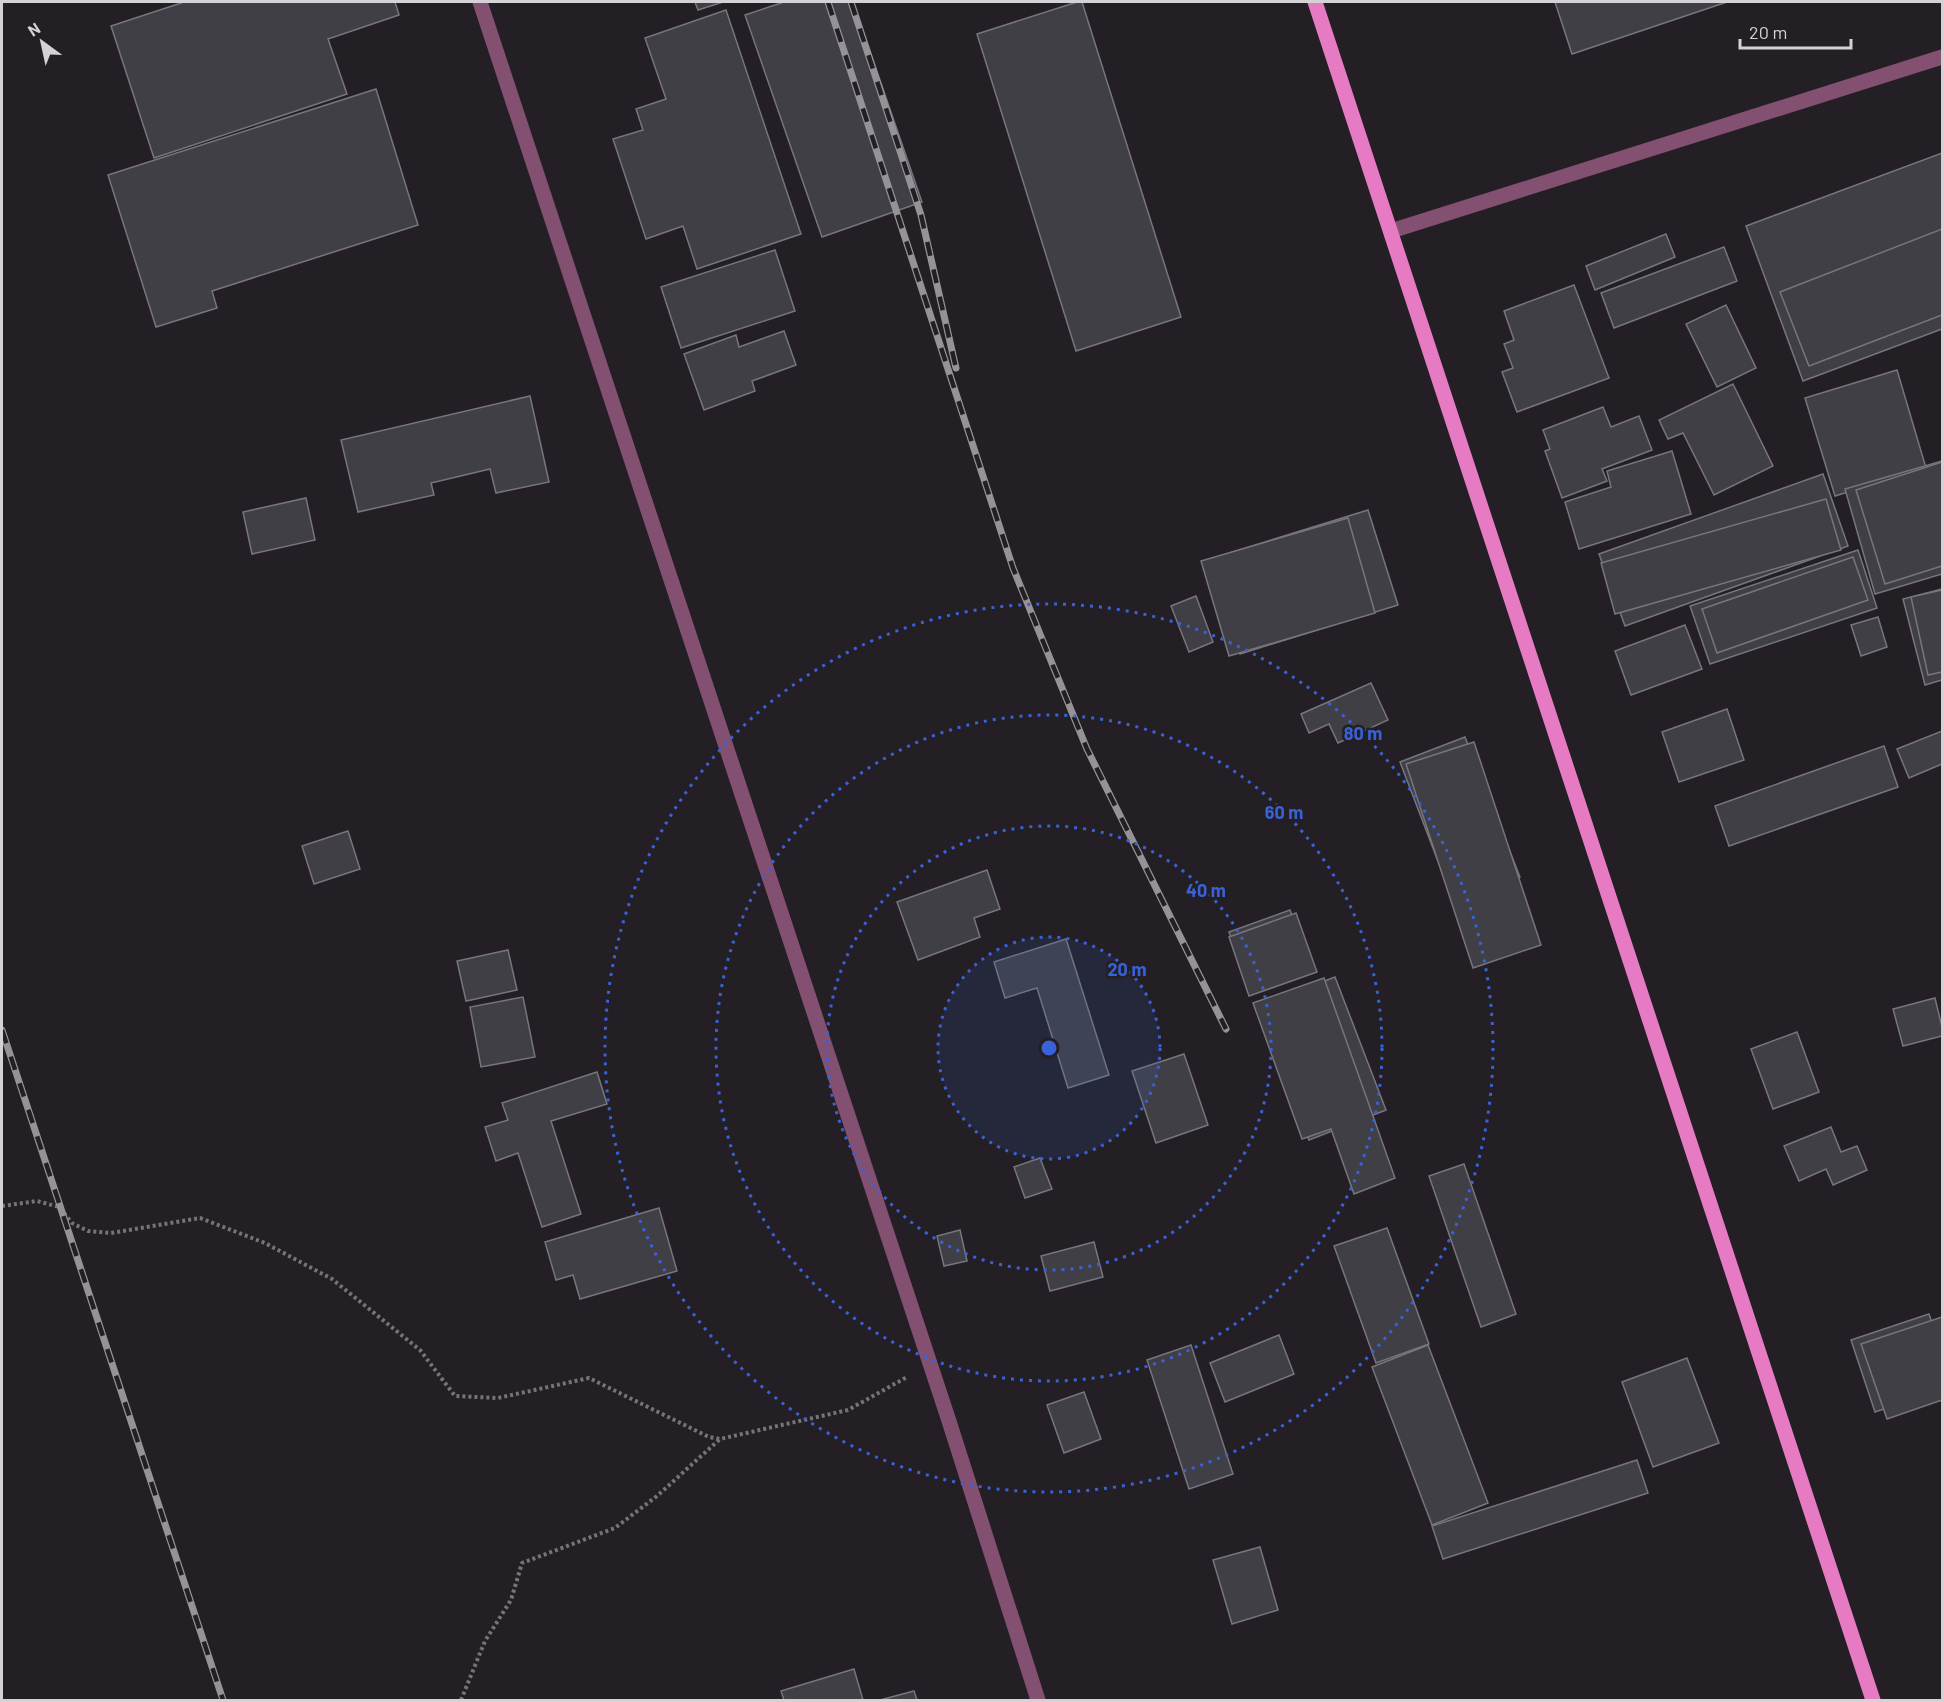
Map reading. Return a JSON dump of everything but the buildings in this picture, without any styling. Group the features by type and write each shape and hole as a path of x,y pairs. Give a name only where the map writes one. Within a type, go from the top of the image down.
{"main road":[{"path":"1315,2 1873,1701"}],"street":[{"path":"480,2 930,1363 1038,1701"},
{"path":"1392,231 1942,57"}],"path":[{"path":"2,1206 37,1201 59,1206 72,1223 88,1231 111,1233 200,1218 266,1243 332,1279 420,1350 455,1396 498,1398 589,1378 709,1437 720,1438 848,1410 930,1363"},
{"path":"461,1701 485,1641 511,1600 522,1563 615,1528 657,1496 720,1438"}],"railway":[{"path":"828,2 1013,568 1087,749 1226,1029"},
{"path":"851,2 921,215 956,368"},
{"path":"2,1030 223,1700"}]}
